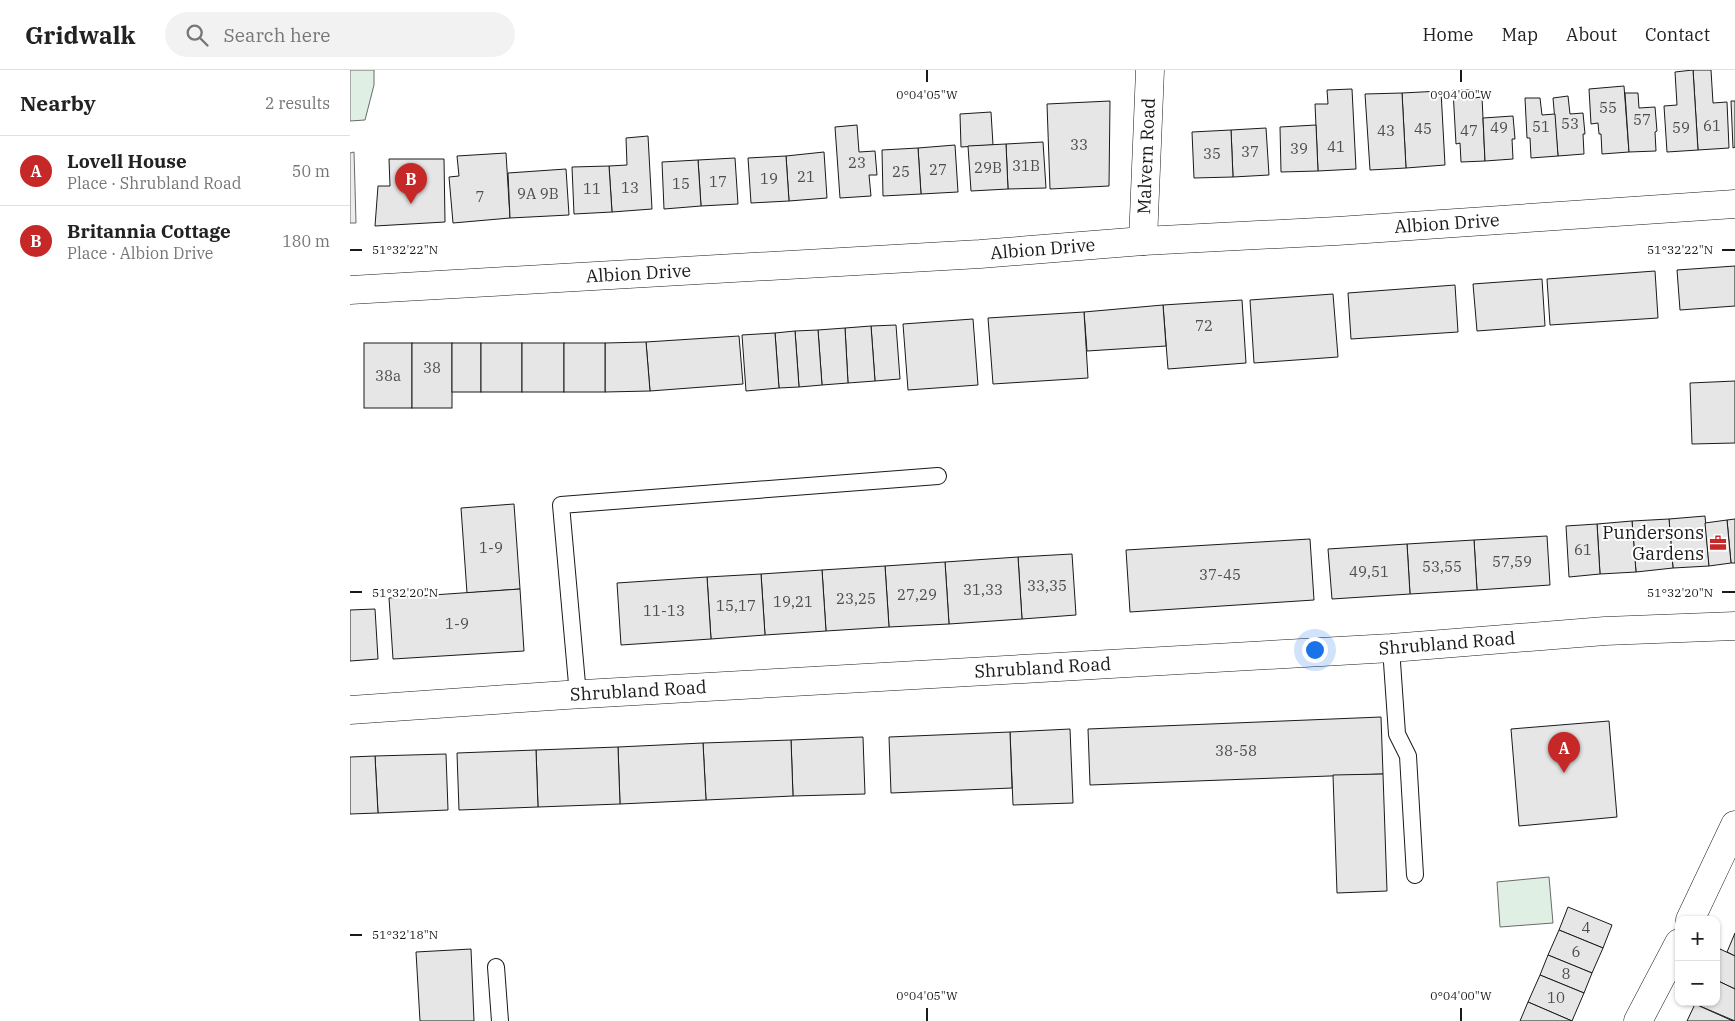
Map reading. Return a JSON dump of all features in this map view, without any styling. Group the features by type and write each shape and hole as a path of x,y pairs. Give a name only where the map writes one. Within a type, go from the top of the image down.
{"street":[{"name":"Malvern Road","path":"1143,241 1150,70"},
{"name":"Albion Drive","path":"350,290 960,255 1143,241 1347,231 1735,204"},
{"name":"Shrubland Road","path":"350,710 1391,648 1605,630 1735,626"},
{"path":"1692,916 1735,825"},
{"path":"1638,1021 1675,951"}],"lane":[{"path":"578,695 561,505 938,476"},
{"path":"1391,648 1397,734 1408,756 1415,875"},
{"path":"496,967 500,1021"}],"green space":[{"path":"350,70 374,70 374,85 365,120 350,121"},
{"path":"1549,877 1553,923 1500,927 1497,882"}],"shaded area":[{"path":"354,152 356,223 350,223 350,153"}],"building":[{"path":"1693,70 1711,70 1713,103 1727,102 1729,148 1698,150"},
{"path":"1693,70 1698,150 1667,152 1664,106 1677,105 1675,72"},
{"path":"1624,86 1629,152 1602,154 1601,134 1599,134 1598,123 1591,124 1589,89"},
{"path":"1352,89 1356,169 1318,171 1315,104 1328,104 1327,90"},
{"path":"1453,90 1473,90 1474,98 1482,97 1485,161 1461,162 1460,143 1456,144"},
{"path":"1441,91 1445,165 1406,168 1402,93"},
{"path":"1402,93 1406,168 1370,170 1365,94"},
{"path":"1625,93 1638,93 1639,108 1655,107 1656,151 1629,152"},
{"path":"1568,96 1570,114 1583,113 1584,154 1558,156 1553,98"},
{"path":"1525,98 1540,98 1542,115 1555,114 1558,156 1531,158 1530,138 1527,138"},
{"path":"1110,101 1109,186 1050,189 1047,104"},
{"path":"1731,101 1735,101 1735,147 1733,148"},
{"path":"991,112 993,145 961,147 960,114"},
{"path":"1513,116 1515,139 1512,139 1513,159 1485,161 1483,118"},
{"path":"857,125 859,152 875,151 877,175 869,175 871,196 840,198 835,127"},
{"path":"1316,125 1318,171 1281,172 1280,127"},
{"path":"1266,128 1269,175 1233,177 1231,130"},
{"path":"1231,130 1233,177 1194,178 1192,132"},
{"path":"648,136 652,209 612,212 609,166 627,165 626,138"},
{"path":"1043,142 1046,188 1008,189 1006,144"},
{"path":"1006,144 1008,189 971,191 968,146"},
{"path":"955,145 958,192 921,194 918,148"},
{"path":"918,148 921,194 883,196 882,150"},
{"path":"824,152 827,198 789,201 786,156"},
{"path":"506,153 510,218 453,223 449,177 459,176 457,156"},
{"path":"786,156 789,201 751,203 748,158"},
{"path":"735,158 738,204 701,206 698,160"},
{"path":"389,159 444,159 445,222 375,226 378,186 390,186"},
{"path":"698,160 701,206 664,209 662,162"},
{"path":"609,166 612,212 574,214 572,167"},
{"path":"566,169 569,215 510,218 508,173"},
{"path":"1735,266 1735,306 1680,310 1677,270"},
{"path":"1655,271 1658,318 1550,325 1547,279"},
{"path":"1542,279 1545,326 1477,331 1473,284"},
{"path":"1455,285 1458,332 1351,339 1348,293"},
{"path":"1333,294 1338,357 1254,363 1250,300"},
{"path":"1242,300 1246,363 1168,369 1163,305"},
{"path":"1163,305 1166,346 1087,351 1084,312"},
{"path":"1084,312 1088,378 993,384 988,318"},
{"path":"973,319 978,385 908,390 903,324"},
{"path":"896,325 900,379 875,381 871,326"},
{"path":"871,326 875,381 848,383 845,328"},
{"path":"845,328 848,383 822,385 818,330"},
{"path":"818,330 822,385 799,387 795,331"},
{"path":"795,331 799,387 779,388 775,333"},
{"path":"775,333 779,388 746,391 742,335"},
{"path":"739,336 743,384 650,391 646,342"},
{"path":"646,342 650,391 605,392 605,343"},
{"path":"364,343 412,343 412,408 364,408"},
{"path":"412,343 452,343 452,408 412,408"},
{"path":"452,343 481,343 481,392 452,392"},
{"path":"481,343 522,343 522,392 481,392"},
{"path":"522,343 564,343 564,392 522,392"},
{"path":"564,343 605,343 605,392 564,392"},
{"path":"1735,381 1735,443 1692,444 1690,383"},
{"path":"514,504 520,589 467,593 461,508"},
{"path":"1705,516 1709,566 1673,568 1669,519"},
{"path":"1669,519 1673,568 1636,572 1632,521"},
{"path":"1735,519 1735,563 1731,563 1727,520"},
{"name":"Pundersons Gardens","path":"1727,520 1731,563 1709,566 1705,523"},
{"path":"1632,521 1636,572 1600,574 1597,524"},
{"path":"1597,524 1600,574 1569,577 1566,526"},
{"path":"1547,536 1550,585 1477,590 1474,540"},
{"path":"1310,539 1314,600 1130,612 1126,550"},
{"path":"1474,540 1477,590 1410,594 1407,544"},
{"path":"1407,544 1410,594 1332,599 1328,549"},
{"path":"1072,554 1076,615 1022,619 1018,557"},
{"path":"1018,557 1022,619 949,624 945,562"},
{"path":"945,562 949,624 889,627 885,566"},
{"path":"885,566 889,627 826,631 822,570"},
{"path":"822,570 826,631 765,635 761,574"},
{"path":"761,574 765,635 711,639 707,577"},
{"path":"707,577 711,639 621,645 617,583"},
{"path":"520,589 524,651 393,659 389,598"},
{"path":"375,609 378,659 350,661 350,610"},
{"path":"1381,717 1383,774 1090,785 1088,729"},
{"path":"1609,721 1617,817 1519,826 1511,729"},
{"path":"1070,729 1073,803 1013,805 1010,732"},
{"path":"1010,732 1012,788 891,793 889,737"},
{"path":"863,737 865,794 793,796 791,740"},
{"path":"791,740 793,796 706,800 703,743"},
{"path":"703,743 706,800 620,804 618,747"},
{"path":"618,747 620,804 538,807 536,750"},
{"path":"536,750 538,807 459,810 457,753"},
{"path":"446,754 448,810 378,813 375,756"},
{"path":"375,756 378,813 350,814 350,757"},
{"path":"1383,774 1387,891 1337,893 1333,775"},
{"path":"1568,907 1612,925 1603,948 1559,930"},
{"path":"1559,930 1603,948 1592,973 1548,955"},
{"path":"1735,933 1735,956 1727,952"},
{"path":"471,949 474,1021 420,1021 416,952"},
{"path":"1720,949 1735,956 1735,989 1720,982"},
{"path":"1548,955 1592,973 1584,993 1540,975"},
{"path":"1540,975 1584,993 1572,1021 1528,1002"},
{"path":"1720,982 1735,989 1735,1021 1700,1006 1720,1006"},
{"path":"1528,1002 1572,1021 1520,1021"},
{"path":"1694,1006 1699,1006 1733,1021 1687,1021"}],"place":[{"name":"Britannia Cottage","path":"411,204"},
{"name":"Pundersons Gardens","path":"1718,543"},
{"name":"Lovell House","path":"1564,773"}]}
